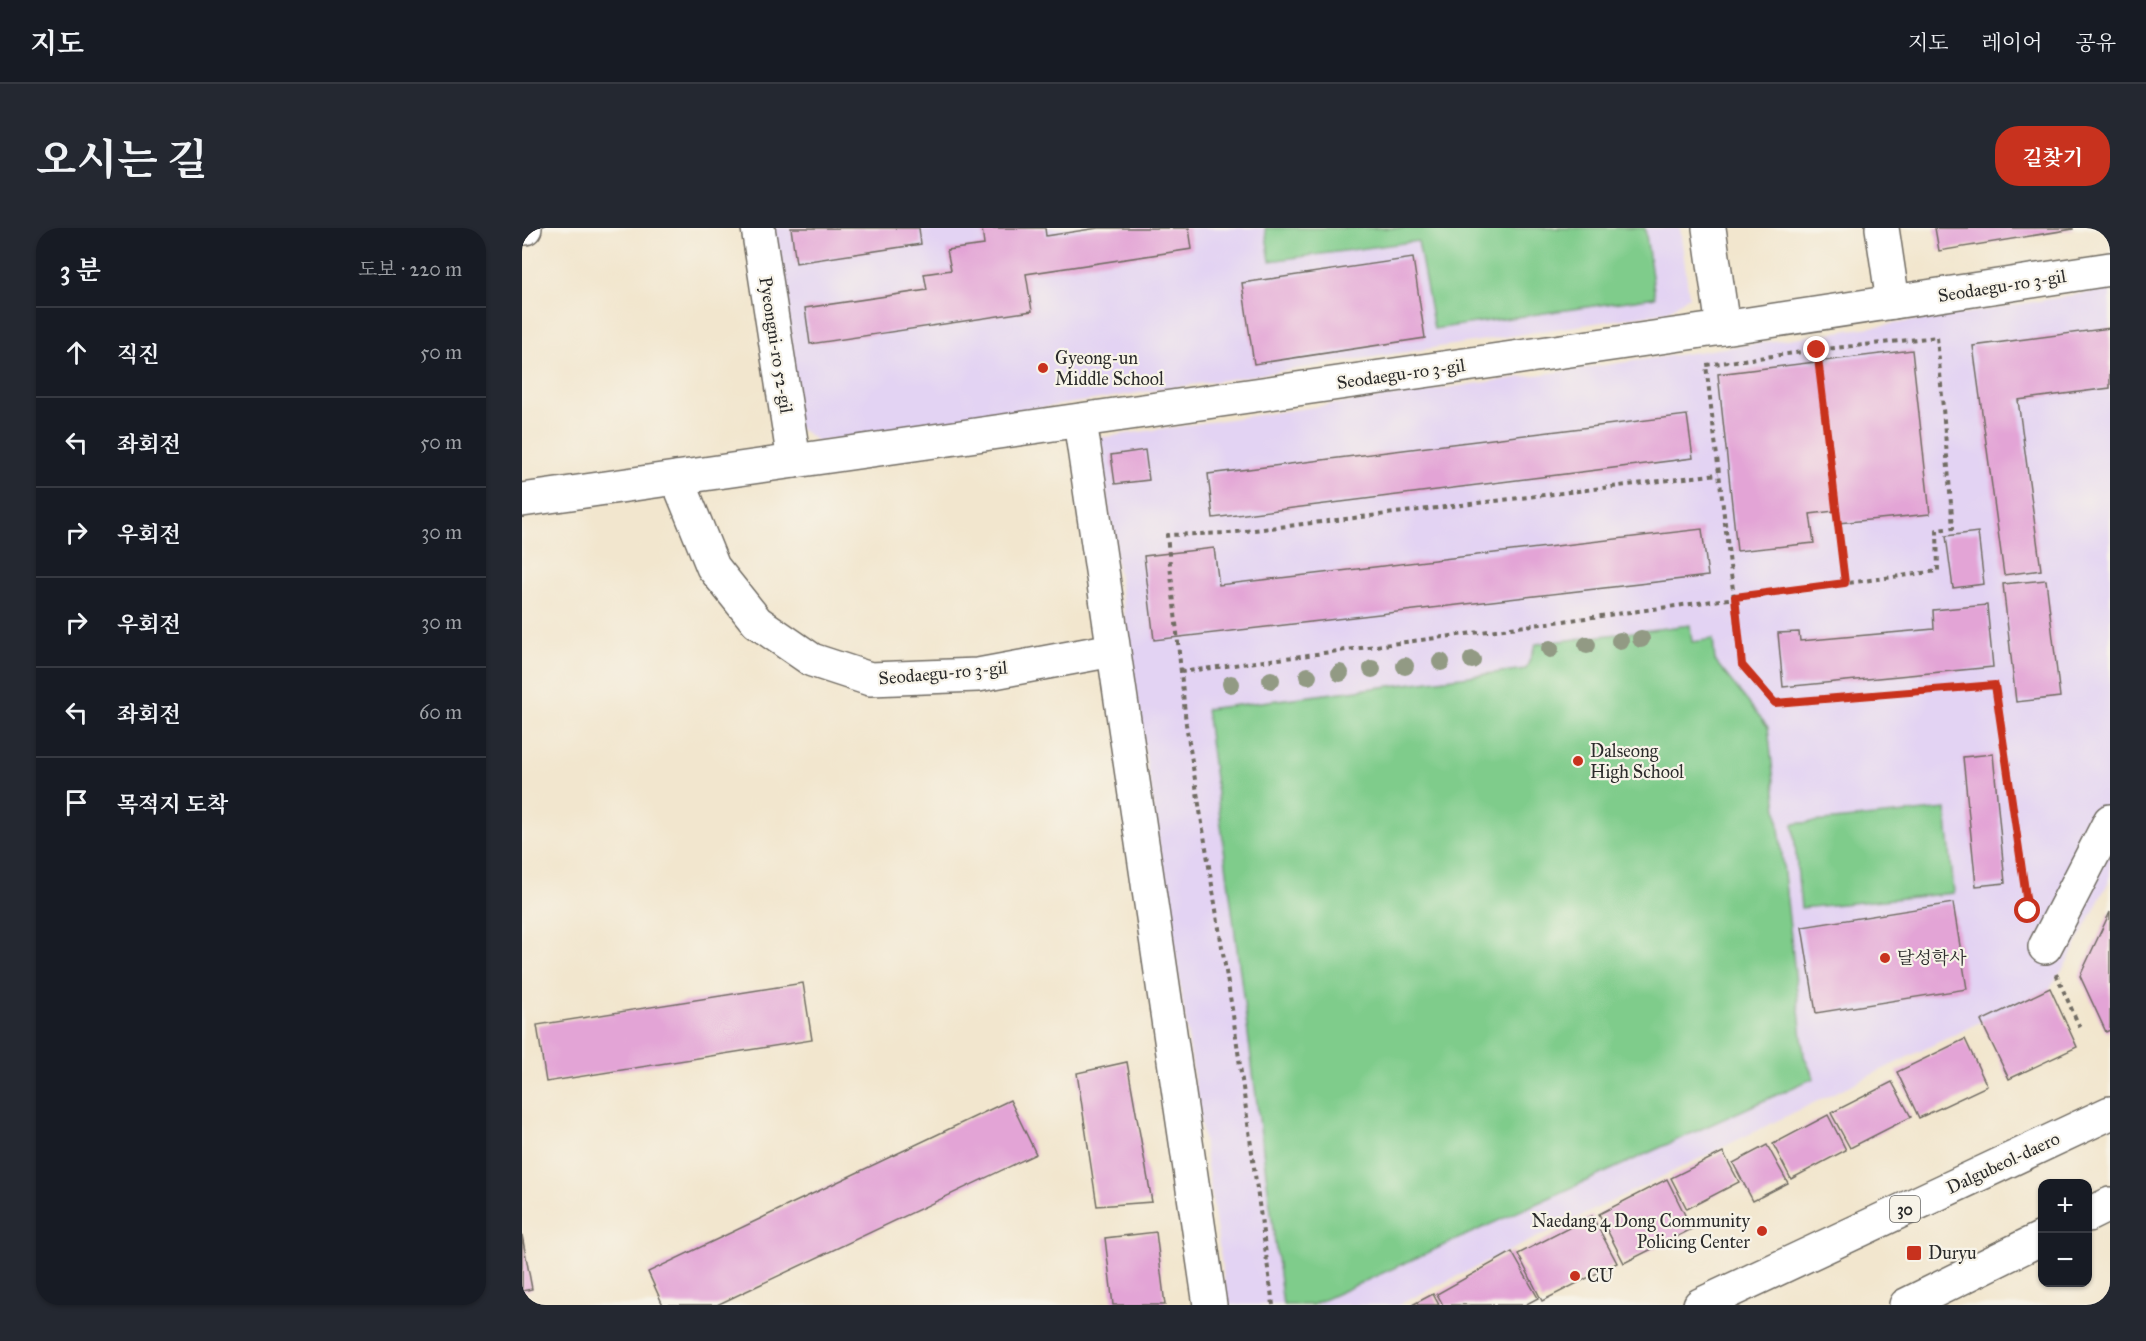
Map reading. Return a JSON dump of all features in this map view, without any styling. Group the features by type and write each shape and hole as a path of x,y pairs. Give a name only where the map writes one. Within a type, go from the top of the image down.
{"street":[{"name":"Pyeongni-ro 52-gil","path":"758,228 794,461"},
{"path":"1709,228 1723,328"},
{"path":"1882,228 1893,302"},
{"name":"Seodaegu-ro 3-gil","path":"522,500 1723,328 2110,269"},
{"path":"1080,421 1210,1305"},
{"name":"Seodaegu-ro 3-gil","path":"677,478 713,567 757,622 812,660 870,679 978,675 1113,650"},
{"path":"2045,947 2110,821"},
{"name":"Dalgubeol-daero","path":"1700,1305 2110,1113"},
{"path":"2092,1213 2110,1204"},
{"path":"1911,1304 2038,1240"}],"path":[{"path":"1181,672 1735,597 1938,571 1937,531 1953,528 1937,337 1706,365 1735,597 1742,665 1775,703 1995,685 2028,911 2080,1028"},
{"path":"1817,350 1845,583"},
{"path":"1273,1305 1233,1015 1186,724 1167,535 1229,533 1719,474"}],"shaded area":[{"name":"Gyeong-un Middle School","path":"766,228 1680,228 1689,296 1667,312 818,442 794,424"},
{"name":"Dalseong High School","path":"2110,289 2110,879 2069,959 2050,988 1398,1305 1228,1305 1098,438 1961,314"}],"green space":[{"path":"1265,228 1645,228 1655,297 1434,329 1418,241 1270,261"},
{"path":"1690,625 1692,642 1713,639 1715,661 1768,727 1804,1056 1814,1078 1312,1305 1283,1305 1206,709 1526,669 1536,644"},
{"path":"1946,809 1954,893 1801,908 1793,824"}],"building":[{"path":"791,228 919,228 921,244 796,263"},
{"path":"982,228 1045,228 1046,236 1098,228 1189,228 1192,249 1026,274 1032,311 810,344 805,308 927,290 924,274 951,270 947,250 984,245"},
{"path":"1935,228 2073,228 2073,229 1939,251"},
{"path":"1413,258 1425,338 1254,364 1242,283"},
{"path":"2110,328 2110,388 2018,400 2041,570 2004,575 1973,346"},
{"path":"1912,350 1930,514 1838,523 1834,511 1810,514 1814,543 1737,551 1718,374"},
{"path":"1687,415 1693,458 1213,518 1208,474"},
{"path":"1145,450 1149,480 1115,484 1111,455"},
{"path":"1702,529 1708,576 1154,640 1144,556 1214,548 1219,585"},
{"path":"1978,532 1984,584 1953,588 1946,536"},
{"path":"2046,580 2060,697 2016,702 2003,584"},
{"path":"1987,605 1993,667 1783,687 1778,633 1799,632 1800,641 1934,629 1933,610"},
{"path":"1993,754 2005,883 1976,886 1963,757"},
{"name":"달성학사","path":"1953,903 1967,989 1816,1013 1802,927"},
{"path":"2110,912 2110,1030 2106,1032 2080,976"},
{"path":"803,983 812,1040 546,1082 537,1025"},
{"path":"2050,988 2077,1047 2009,1079 1981,1021"},
{"path":"1965,1039 1987,1086 1919,1118 1897,1072"},
{"path":"1127,1062 1152,1202 1097,1206 1077,1073"},
{"path":"1892,1082 1911,1117 1850,1148 1831,1113"},
{"path":"1010,1100 1036,1154 717,1305 663,1305 648,1272"},
{"path":"1828,1115 1846,1150 1791,1179 1773,1144"},
{"path":"1767,1145 1788,1183 1753,1201 1733,1163"},
{"path":"1723,1152 1739,1182 1687,1209 1671,1178"},
{"path":"1667,1179 1692,1229 1624,1263 1599,1214"},
{"path":"1592,1216 1617,1263 1542,1301 1518,1254"},
{"path":"1156,1232 1165,1305 1113,1305 1105,1238"},
{"path":"522,1235 532,1289 522,1291"},
{"path":"1512,1252 1538,1298 1525,1305 1443,1305 1437,1294"},
{"path":"1433,1294 1439,1305 1412,1305"}],"place":[{"name":"Gyeong-un Middle School","path":"1043,368"},
{"name":"Dalseong High School","path":"1578,761"},
{"name":"달성학사","path":"1885,958"},
{"name":"Naedang 4 Dong Community Policing Center","path":"1762,1231"},
{"name":"Duryu","path":"1914,1253"},
{"name":"CU","path":"1575,1276"}],"route":[{"path":"1817,350 1845,583 1735,597 1742,665 1775,703 1995,685 2028,911"}]}
